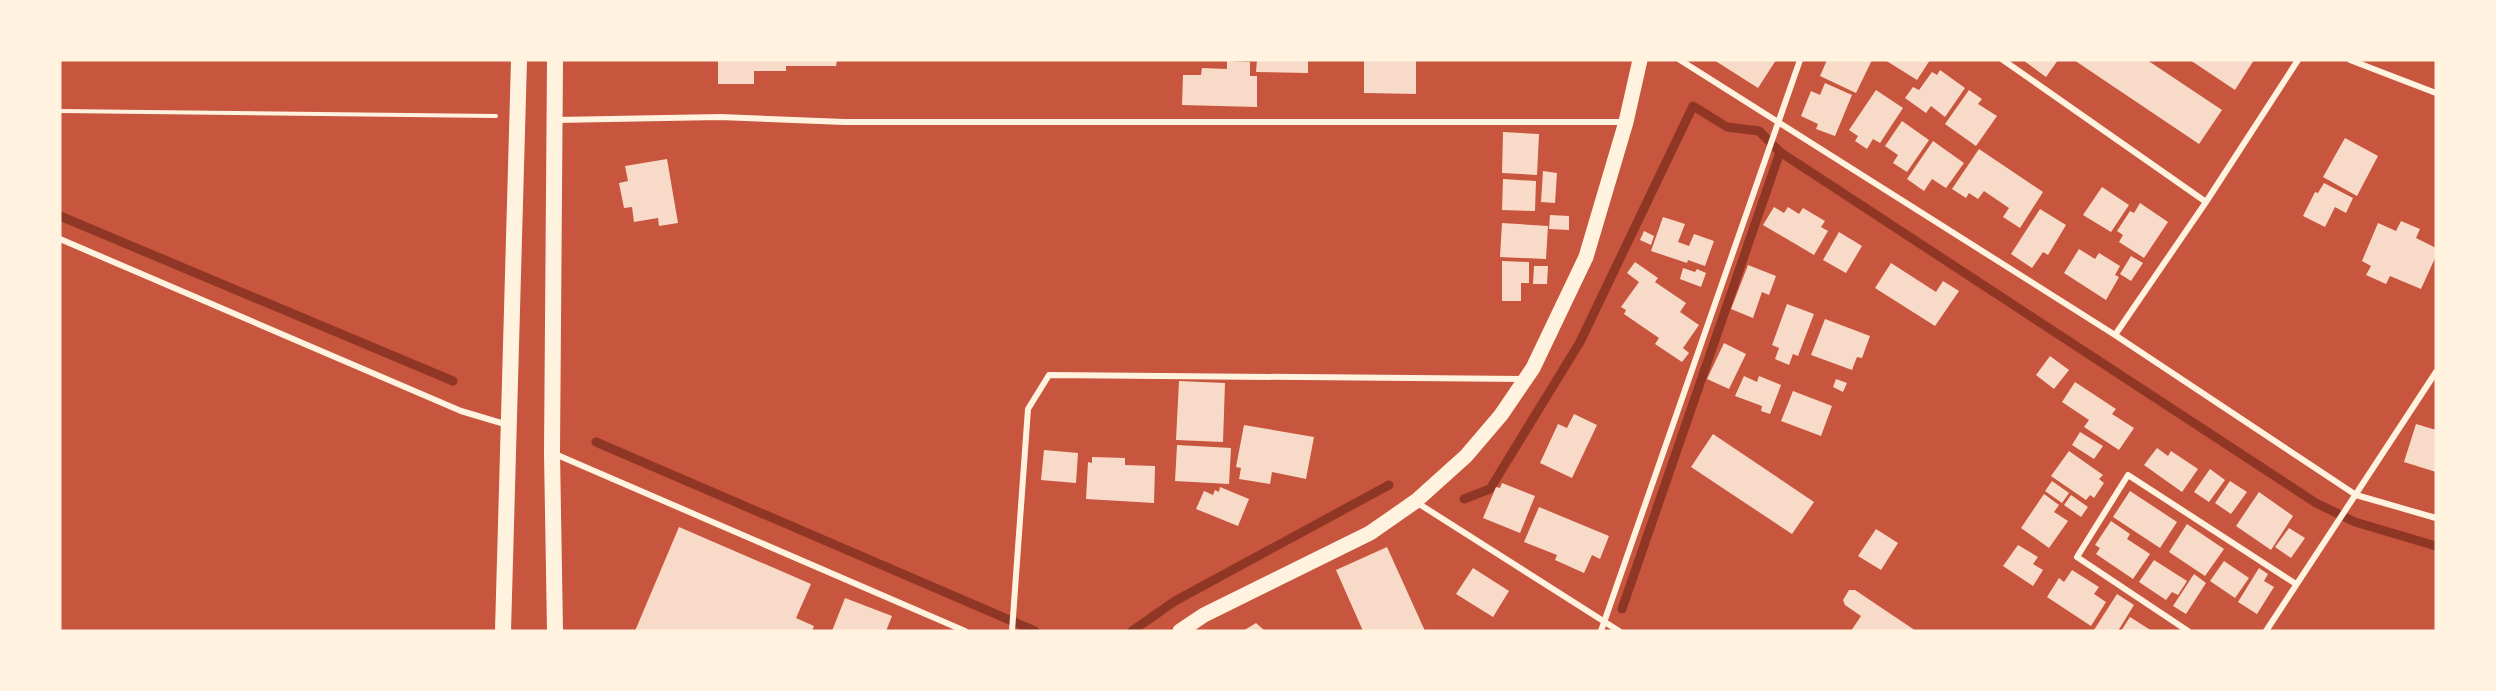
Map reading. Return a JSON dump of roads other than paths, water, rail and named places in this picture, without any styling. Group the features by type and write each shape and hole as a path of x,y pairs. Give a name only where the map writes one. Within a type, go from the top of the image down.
{"highway":[{"path":"503,631 519,60"},
{"path":"555,60 552,453 555,631"}],"main road":[{"path":"1180,631 1204,615 1370,533 1416,501 1466,456 1501,415 1525,379 1586,257 1626,122 1640,60"}],"street":[{"path":"1680,60 2115,335 2356,495 2436,518"},
{"path":"1601,631 1800,60"},
{"path":"2003,60 2206,202"},
{"path":"2115,335 2206,202 2298,60"},
{"path":"2350,60 2436,93"},
{"path":"554,120 720,117 844,122 1626,122"},
{"path":"60,239 461,411 509,425"},
{"path":"2266,631 2436,372"},
{"path":"1012,631 1028,409 1049,375 1525,379"},
{"path":"552,453 965,631"},
{"path":"2188,631 2077,557 2128,475 2296,584"},
{"path":"1416,501 1619,631"}],"waterway":[{"path":"1464,499 1490,489 1580,342 1693,106 1727,127 1759,131 1780,152 2316,503 2355,522 2436,546"},
{"path":"1622,609 1780,152"},
{"path":"60,216 453,381"},
{"path":"596,442 1035,631"},
{"path":"1132,631 1175,601 1389,485"}]}
